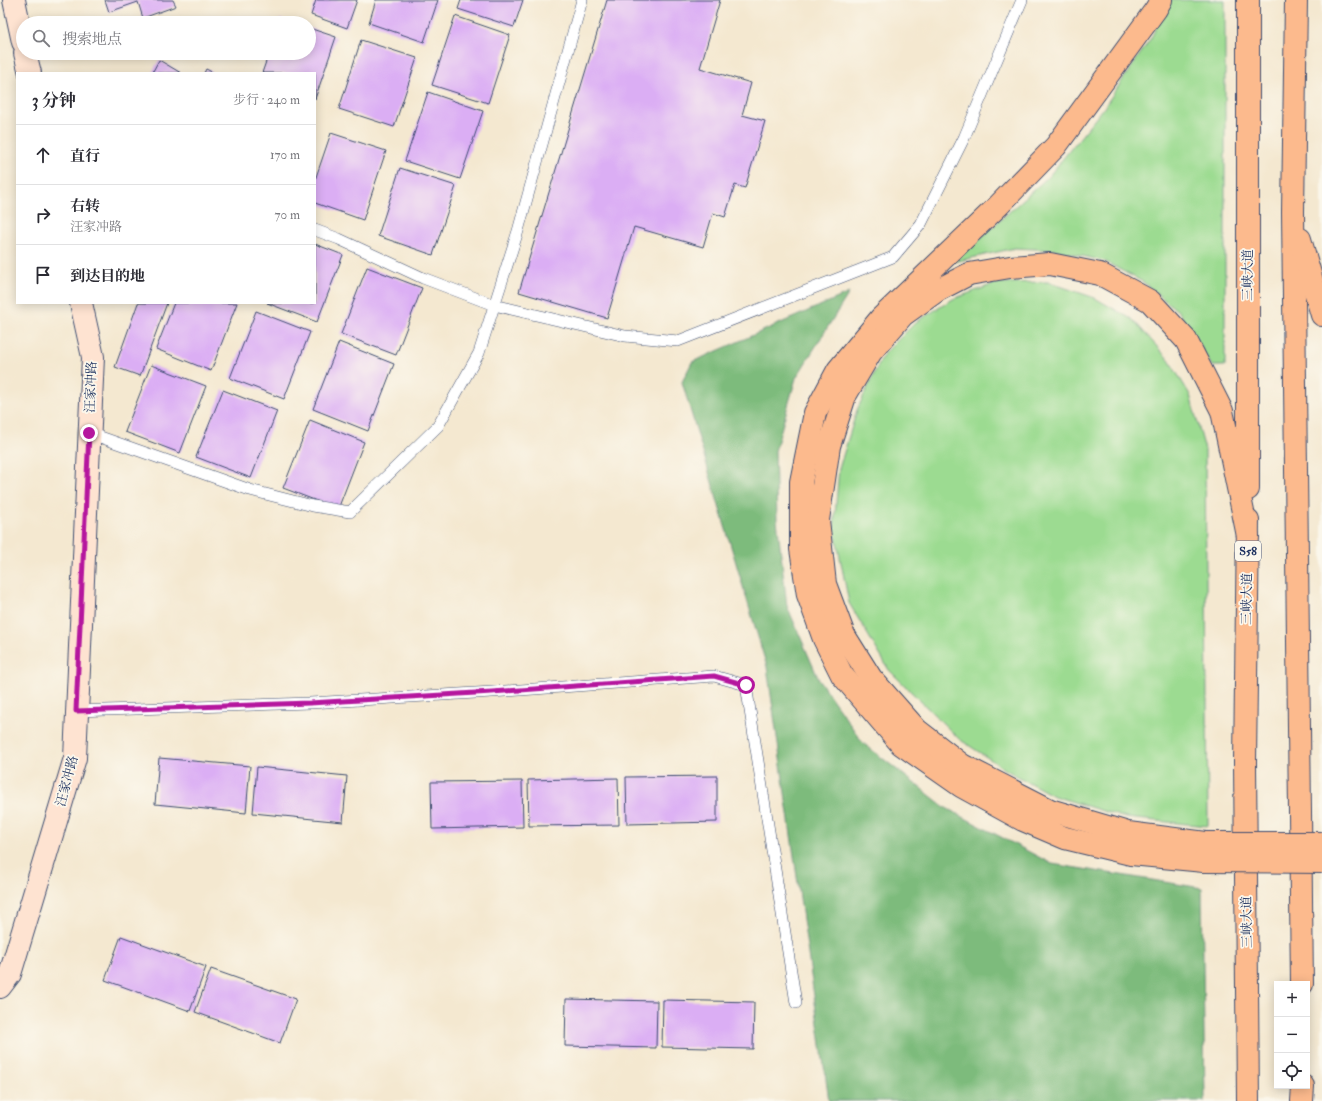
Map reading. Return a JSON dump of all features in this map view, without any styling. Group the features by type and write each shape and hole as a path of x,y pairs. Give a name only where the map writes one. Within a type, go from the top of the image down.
{"highway":[{"path":"1161,0 1148,21 1056,146 993,211 881,318 838,370 815,413 800,482 800,549 808,595 824,639 842,675 901,744 960,786 1023,820 1065,838 1131,854 1205,852 1322,843"},
{"name":"三峡大道","path":"1248,0 1248,536 1245,762 1248,1101"},
{"path":"1296,0 1293,212 1302,981"},
{"path":"1293,212 1322,315"},
{"path":"1248,536 1222,411 1186,340 1150,301 1100,274 1050,264 1010,266 969,274 938,290 903,315 871,352 845,396 828,446 818,520 825,584 844,635 871,678 917,730 962,765 1050,810 1128,834 1205,852 1322,862"},
{"path":"1302,1089 1302,1101"}],"street":[{"path":"14,0 17,16"},
{"path":"27,60 30,72"},
{"name":"汪家冲路","path":"0,987 10,974 75,758 93,357 81,304"}],"lane":[{"path":"89,433 250,490 313,506 350,512 438,426 479,353 518,231 582,0"},
{"path":"316,230 339,239 423,278 494,305 626,336 678,341 893,257 921,224 964,138 1022,0"},
{"path":"76,711 310,703 714,676 746,685 796,1003"}],"green space":[{"path":"1169,0 1225,0 1225,366 1212,366 1179,312 1143,282 1104,261 1056,250 1015,248 954,262 1049,176 1103,109 1151,38"},
{"path":"1048,282 1095,298 1133,320 1169,360 1190,395 1205,450 1208,826 1126,818 1054,796 1008,771 959,739 889,670 849,603 834,527 839,469 857,410 883,355 916,322 953,299 997,283"},
{"path":"849,293 796,378 775,451 777,520 787,606 819,680 863,743 946,808 1052,864 1202,888 1205,1101 829,1101 767,667 682,382 692,362"}],"building":[{"path":"105,0 173,0 176,6 148,16 142,16 138,2 109,12"},
{"path":"316,0 357,0 347,28 311,15"},
{"path":"376,0 438,0 424,42 369,23"},
{"path":"461,0 523,0 514,27 458,9"},
{"path":"607,0 720,0 700,68 751,83 742,115 765,121 745,188 735,185 725,217 713,213 703,247 634,227 607,318 519,292"},
{"path":"455,16 510,35 488,103 432,85"},
{"path":"316,30 336,37 316,96 316,72 262,72 267,60 316,60"},
{"path":"361,40 417,58 394,127 339,109"},
{"path":"159,60 179,72 153,72"},
{"path":"206,69 212,72 204,72"},
{"path":"428,92 483,111 460,179 405,161"},
{"path":"331,133 386,151 363,220 316,203 316,177"},
{"path":"400,168 456,186 433,255 378,236"},
{"path":"316,244 343,255 317,322 270,304 316,304"},
{"path":"367,267 422,288 396,355 341,334"},
{"path":"138,304 167,304 140,376 115,367"},
{"path":"174,304 237,304 211,371 156,349"},
{"path":"256,311 310,332 284,399 230,378"},
{"path":"339,342 394,364 368,431 313,409"},
{"path":"151,365 206,386 180,453 125,432"},
{"path":"223,390 277,411 251,478 196,457"},
{"path":"310,420 364,442 338,509 283,488"},
{"path":"159,758 250,766 246,813 155,804"},
{"path":"257,767 347,776 343,822 253,813"},
{"path":"717,776 717,822 627,824 626,777"},
{"path":"618,778 619,825 529,826 528,780"},
{"path":"522,781 523,827 432,829 431,782"},
{"path":"121,936 206,967 190,1011 105,980"},
{"path":"211,969 296,999 280,1043 195,1012"},
{"path":"566,999 657,1001 656,1048 565,1046"},
{"path":"663,1000 754,1002 753,1049 662,1047"}],"route":[{"path":"89,433 76,711 310,703 714,676 746,685"}]}
